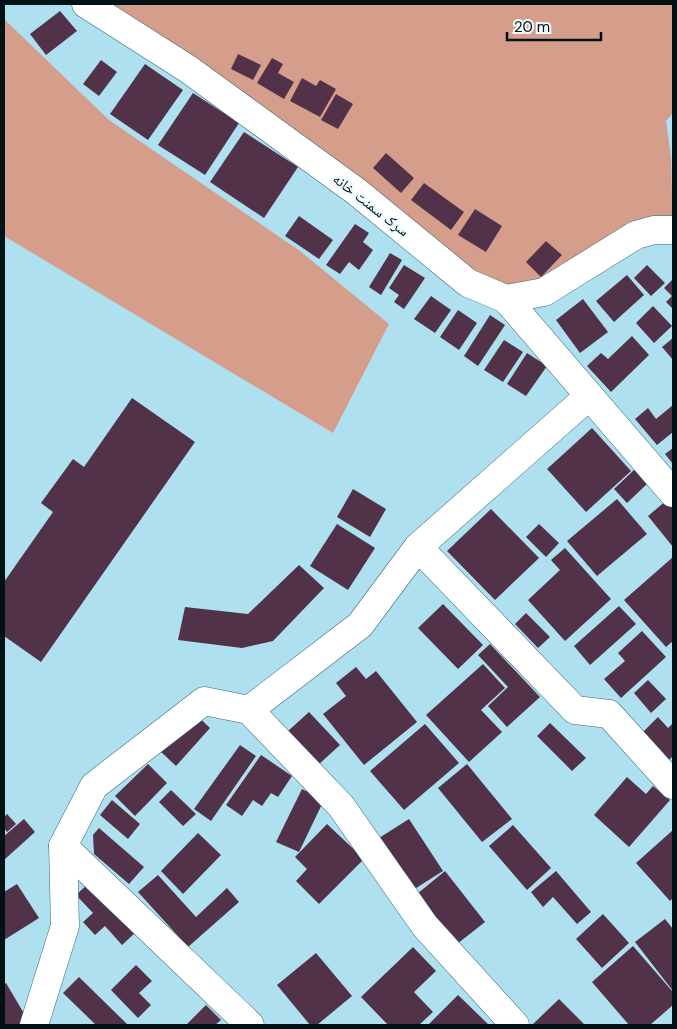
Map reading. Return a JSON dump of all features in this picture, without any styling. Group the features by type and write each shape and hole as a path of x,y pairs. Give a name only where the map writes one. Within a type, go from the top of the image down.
{"street":[{"name":"سرک سمنت خانه","path":"86,4 204,80 357,192 468,283 506,299"},
{"path":"506,299 544,292 636,235 654,230 673,230"},
{"path":"506,299 673,493"},
{"path":"249,710 360,625 418,547 589,396"},
{"path":"418,547 575,710 609,714 673,785"},
{"path":"34,1025 65,926 63,846 94,786 204,701 249,710 341,806 425,926 515,1025"},
{"path":"63,846 250,1025"}],"shaded area":[{"path":"86,4 673,4 673,113 666,121 671,157 673,230 506,299"},
{"path":"4,19 109,120 300,251 389,324 333,433 4,236"}],"building":[{"path":"60,11 77,31 46,55 30,34"},
{"path":"238,54 261,65 253,80 231,69"},
{"path":"272,58 283,64 278,73 294,82 284,99 257,83"},
{"path":"101,60 117,72 99,96 83,84"},
{"path":"145,64 183,90 148,140 110,114"},
{"path":"302,78 316,86 320,80 336,89 320,117 290,101"},
{"path":"193,93 239,123 205,175 158,145"},
{"path":"336,94 353,104 338,129 321,120"},
{"path":"244,132 298,167 264,218 210,182"},
{"path":"386,153 414,178 401,193 373,168"},
{"path":"424,183 464,212 451,230 411,200"},
{"path":"475,209 502,226 486,252 458,235"},
{"path":"299,216 333,240 319,259 285,236"},
{"path":"355,224 369,233 363,242 373,250 359,270 349,262 340,274 326,265"},
{"path":"546,241 562,255 541,277 526,262"},
{"path":"390,253 402,260 381,295 369,287"},
{"path":"404,265 425,278 404,309 394,302 399,295 389,288"},
{"path":"647,265 665,283 651,296 634,278"},
{"path":"627,275 644,295 614,322 596,301"},
{"path":"673,279 673,309 666,302 672,296 664,288"},
{"path":"431,296 451,310 435,333 414,319"},
{"path":"583,299 608,332 580,353 556,320"},
{"path":"653,306 672,326 654,343 636,323"},
{"path":"458,310 477,323 459,350 440,337"},
{"path":"490,315 505,325 478,366 464,356"},
{"path":"632,336 649,355 611,392 587,366 601,353 608,359"},
{"path":"673,338 673,360 662,347"},
{"path":"504,340 523,352 503,382 484,370"},
{"path":"527,353 547,366 526,396 507,384"},
{"path":"132,398 195,442 41,662 4,636 4,582 53,512 41,503 73,459 84,467"},
{"path":"673,405 673,432 657,445 635,419 648,408 656,419"},
{"path":"592,428 631,471 586,512 547,469"},
{"path":"673,448 673,464 665,454"},
{"path":"635,469 648,483 627,503 614,489"},
{"path":"353,489 386,509 370,537 337,517"},
{"path":"617,499 647,534 597,576 567,541"},
{"path":"667,500 673,507 673,547 648,516"},
{"path":"491,509 539,558 495,600 447,551"},
{"path":"337,524 375,548 348,590 310,566"},
{"path":"539,524 559,543 546,557 526,537"},
{"path":"565,548 611,599 565,641 528,600 560,570 551,560"},
{"path":"673,557 673,641 666,647 624,600"},
{"path":"299,565 324,588 273,641 242,648 178,640 185,607 248,614"},
{"path":"443,604 483,645 458,669 418,628"},
{"path":"619,606 636,624 590,665 574,646"},
{"path":"526,613 550,637 538,648 515,624"},
{"path":"642,631 666,657 621,698 604,679 625,661 618,653"},
{"path":"490,644 540,697 507,727 488,706 508,687 478,655"},
{"path":"483,664 505,688 481,710 502,732 469,762 426,715"},
{"path":"356,667 366,679 376,671 417,722 364,765 323,714 346,696 336,683"},
{"path":"648,680 666,699 651,713 634,693"},
{"path":"193,712 210,728 176,766 159,750"},
{"path":"309,712 340,745 318,765 287,732"},
{"path":"658,717 668,728 673,723 673,756 667,762 641,734"},
{"path":"550,723 586,758 572,771 537,736"},
{"path":"425,724 459,763 404,810 370,771"},
{"path":"240,745 256,756 211,821 194,809"},
{"path":"261,755 292,776 278,797 271,793 262,806 253,800 242,816 226,805"},
{"path":"148,764 167,783 135,816 115,796"},
{"path":"467,764 512,819 482,842 438,788"},
{"path":"627,777 646,794 653,786 670,800 629,847 594,815"},
{"path":"302,789 324,800 299,852 276,842"},
{"path":"171,790 196,814 183,826 159,802"},
{"path":"112,800 140,824 128,839 100,815"},
{"path":"7,814 16,824 7,832 4,828 4,817"},
{"path":"24,819 35,832 4,860 4,836"},
{"path":"409,819 443,871 413,890 379,838"},
{"path":"327,824 364,859 319,904 296,881 307,869 295,857"},
{"path":"513,825 551,868 527,890 489,846"},
{"path":"99,828 144,867 129,884 94,854 93,835"},
{"path":"673,830 673,898 670,901 636,863"},
{"path":"198,833 221,855 183,894 161,871"},
{"path":"445,871 485,922 457,944 417,894"},
{"path":"556,871 591,912 577,924 553,897 543,907 531,892"},
{"path":"158,875 196,917 227,888 239,902 188,947 138,892"},
{"path":"90,882 136,932 122,945 105,926 95,935 83,922 93,913 76,895"},
{"path":"17,884 39,918 4,940 4,892"},
{"path":"603,914 629,943 602,968 576,939"},
{"path":"665,919 673,929 673,991 635,942"},
{"path":"633,946 673,992 673,1005 650,1025 629,1025 592,982"},
{"path":"413,947 436,971 414,992 433,1012 419,1025 388,1025 361,997"},
{"path":"316,953 352,996 317,1025 310,1025 277,985"},
{"path":"136,965 152,981 139,993 151,1005 138,1018 111,990"},
{"path":"79,977 126,1025 96,1025 63,993"},
{"path":"6,983 29,1022 24,1025 4,1025 4,984"},
{"path":"458,995 489,1025 428,1025"},
{"path":"559,999 585,1025 532,1025"},
{"path":"206,1005 221,1020 215,1025 186,1025"}]}
